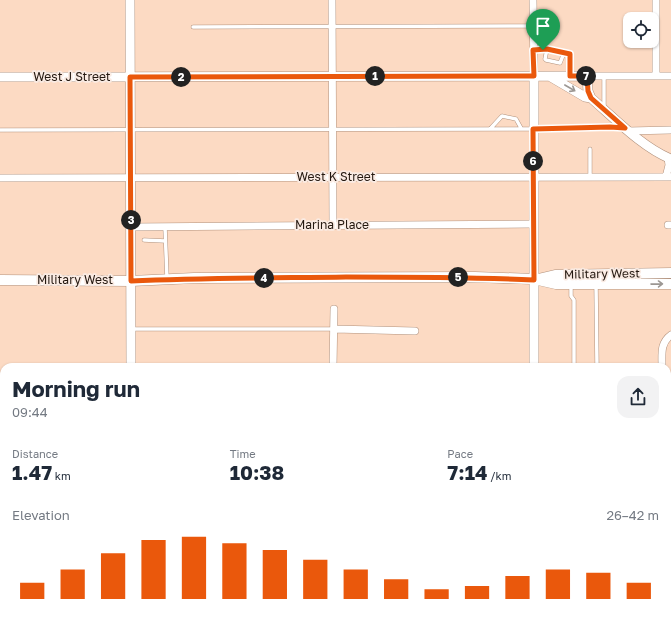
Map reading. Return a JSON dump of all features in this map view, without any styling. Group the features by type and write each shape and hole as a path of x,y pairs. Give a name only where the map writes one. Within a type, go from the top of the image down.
{"main road":[{"name":"Military West","path":"534,280 555,274 671,273"},
{"name":"Military West","path":"0,280 131,281 167,279 476,277 534,280 556,284 671,284"}],"street":[{"path":"130,0 131,363"},
{"path":"332,0 333,226"},
{"path":"533,0 534,363"},
{"path":"656,0 656,76"},
{"path":"550,76 585,97 591,98"},
{"path":"587,76 588,91 591,98 627,130 655,151 670,159 668,177"},
{"name":"West J Street","path":"0,77 671,76"},
{"path":"627,130 671,130"},
{"name":"West K Street","path":"0,178 668,177"},
{"name":"Marina Place","path":"131,227 534,224"},
{"path":"333,363 334,309"},
{"path":"334,329 415,331"},
{"path":"662,363 662,348 667,337 671,334"}],"lane":[{"path":"193,27 533,26"},
{"path":"547,49 545,59 554,62 562,62 564,53"},
{"path":"533,50 547,49 570,56 570,76"},
{"path":"604,76 604,110"},
{"path":"490,129 502,116 516,119 521,128"},
{"path":"0,130 332,128 533,129 610,127 627,130"},
{"path":"590,149 590,177"},
{"path":"165,227 167,279"},
{"path":"144,240 165,240"},
{"path":"596,283 597,363"},
{"path":"571,284 571,296 574,300 574,363"},
{"path":"131,329 334,329"}],"route":[{"path":"547,49 570,54 570,76 587,76 587,86 591,98 625,128 533,129 534,280 476,277 427,277 194,278 131,281 130,77 534,76 533,50 543,50 547,49"}]}
